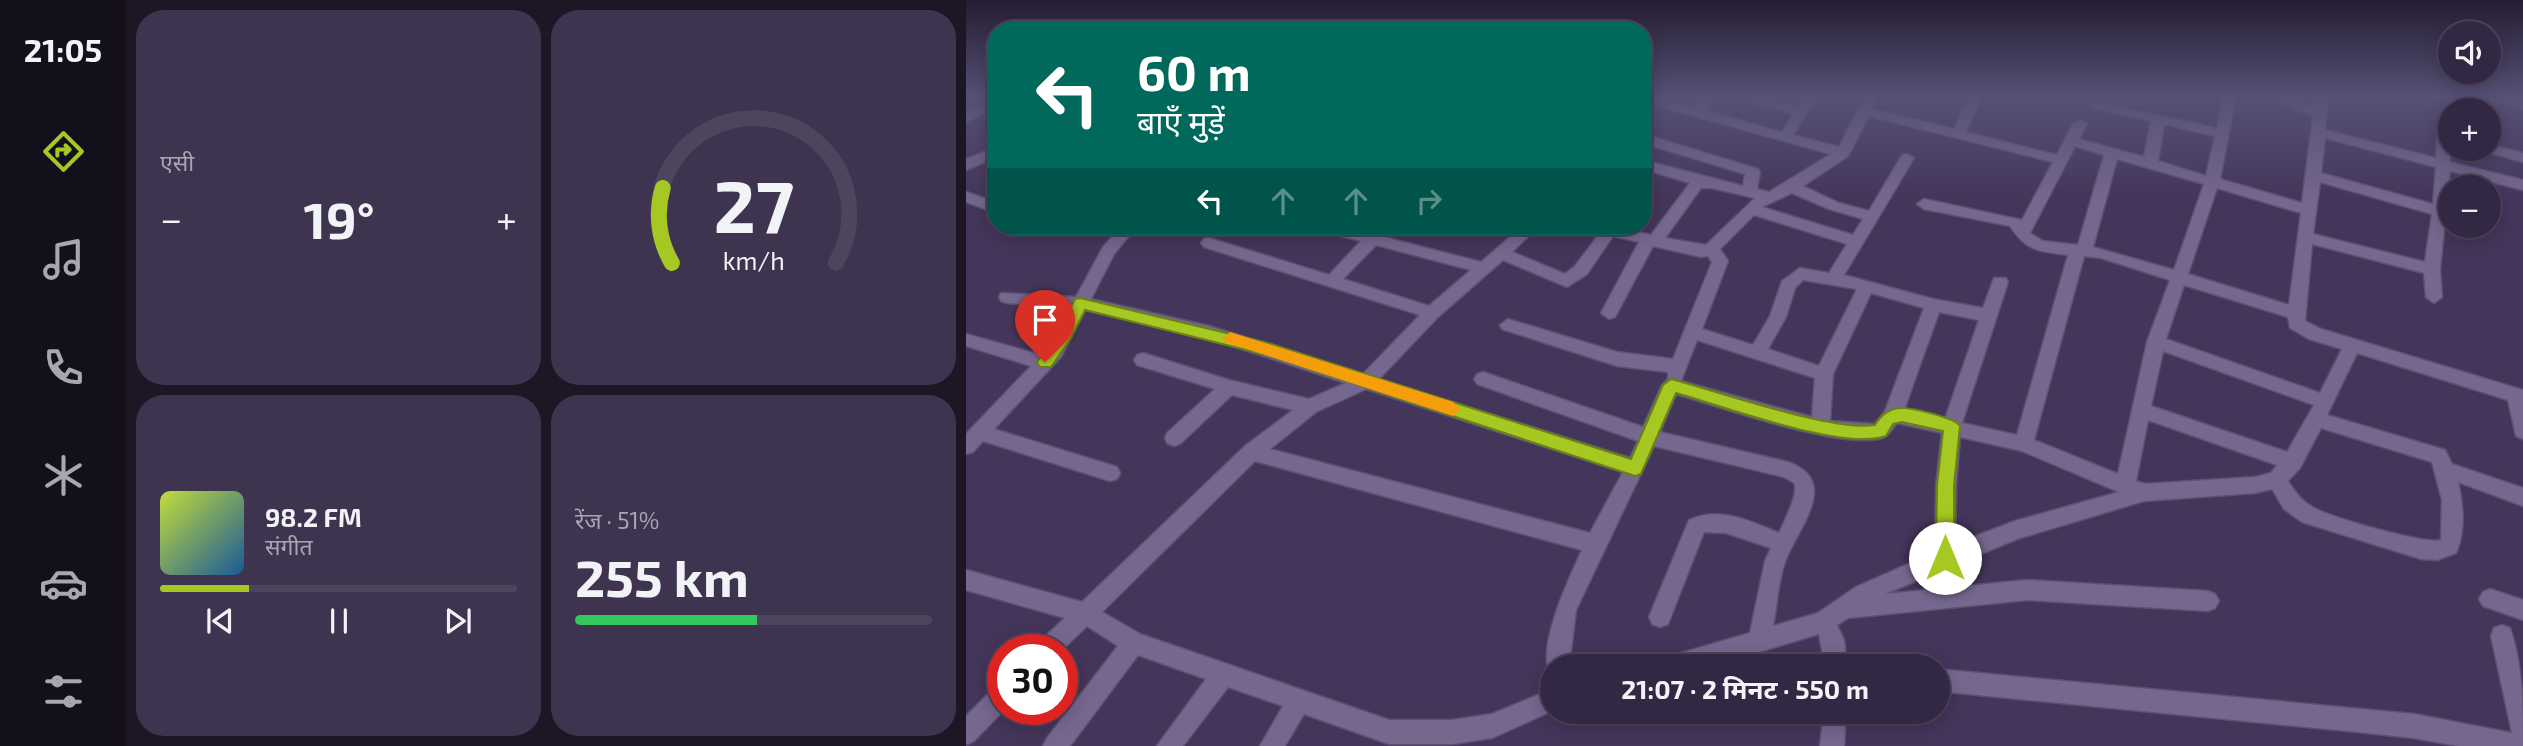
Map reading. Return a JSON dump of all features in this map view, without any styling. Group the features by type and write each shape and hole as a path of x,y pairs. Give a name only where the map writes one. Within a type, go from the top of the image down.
{"street":[{"path":"1763,131 1843,153"},
{"path":"1785,137 1789,131"},
{"path":"1629,235 1688,251 1702,252 1711,249 1751,209 1769,197 1793,187 1843,153 1855,131"},
{"path":"1945,131 2061,160"},
{"path":"2023,232 2076,131"},
{"path":"2150,164 2156,131"},
{"path":"2135,489 2142,410 2156,342 2212,183 2222,133 2212,131"},
{"path":"2523,185 2443,162 2318,132 2316,176 2308,210 2308,237 2297,314 2297,324 2306,331 2520,397 2523,431"},
{"path":"1652,141 1753,172 1749,192"},
{"path":"2071,141 2308,210"},
{"path":"2501,152 2523,158"},
{"path":"2024,444 2112,153"},
{"path":"966,165 987,155"},
{"path":"1834,278 1907,158"},
{"path":"2442,175 2443,162"},
{"path":"1652,167 1769,197"},
{"path":"2316,176 2438,210"},
{"path":"1609,313 1651,241 1697,184 1703,182"},
{"path":"1793,187 1834,206 1873,217"},
{"path":"966,197 987,205"},
{"path":"1924,204 2015,222 2026,238 2040,246 2081,251 2178,275 2297,314"},
{"path":"1751,209 1855,241"},
{"path":"2434,297 2432,269 2438,226"},
{"path":"1110,472 973,439 1045,362 1066,334 1108,251 1122,235"},
{"path":"1351,235 1484,268"},
{"path":"1063,634 1252,452 1310,407 1367,381 1432,313 1522,235"},
{"path":"1501,253 1567,281 1581,270 1606,235"},
{"path":"2308,237 2432,269"},
{"path":"1331,282 1371,241"},
{"path":"1209,243 1432,313"},
{"path":"1560,654 1565,610 1595,544 1650,437 1720,261 1711,249"},
{"path":"1758,351 1778,317 1793,278 1808,273 1867,285 1933,305 1988,315"},
{"path":"1945,558 1946,486 1952,426 2000,282"},
{"path":"1821,426 1824,374 1867,285"},
{"path":"1007,297 1080,303 1209,332 1635,468"},
{"path":"1508,325 1675,376 1821,426 1873,434 1880,431 1893,415 1933,305"},
{"path":"1692,332 1824,374"},
{"path":"966,340 1045,362"},
{"path":"2156,342 2319,410 2432,453 2444,463 2447,470 2453,539 2449,546 2437,551 2421,550 2309,516 2291,503 2277,480"},
{"path":"1719,654 1825,622 1863,594 1945,558 2015,530 2135,489 2255,485 2277,480 2293,462 2352,346"},
{"path":"1143,359 1228,387 1310,407"},
{"path":"1483,379 1650,437 1788,470 1801,477 1805,487 1798,516 1775,561 1759,643"},
{"path":"1174,438 1228,387"},
{"path":"2142,410 2293,462"},
{"path":"1893,415 2024,444 2135,489"},
{"path":"1252,452 1595,544"},
{"path":"2447,470 2523,497"},
{"path":"1660,617 1696,526 1702,522 1720,522 1784,544"},
{"path":"966,580 1084,613 1134,643 1224,673 1385,739 1452,733 1492,726 1540,705"},
{"path":"1843,608 2027,590 2208,601"},
{"path":"2490,599 2523,610"},
{"path":"1825,622 1833,640 1835,654"},
{"path":"2502,636 2523,732"},
{"path":"1055,746 1134,643"},
{"path":"1169,746 1224,673"},
{"path":"1950,681 2414,726 2519,746"},
{"path":"1272,746 1298,703"},
{"path":"966,733 987,711"},
{"path":"1832,746 1834,724"}],"slow traffic":[{"path":"1230,338 1453,409"}],"route":[{"path":"1045,362 1066,334 1080,303 1209,332 1268,349 1635,468 1671,385 1821,426 1863,434 1880,431 1893,415 1902,415 1952,426 1946,486 1945,558"}]}
